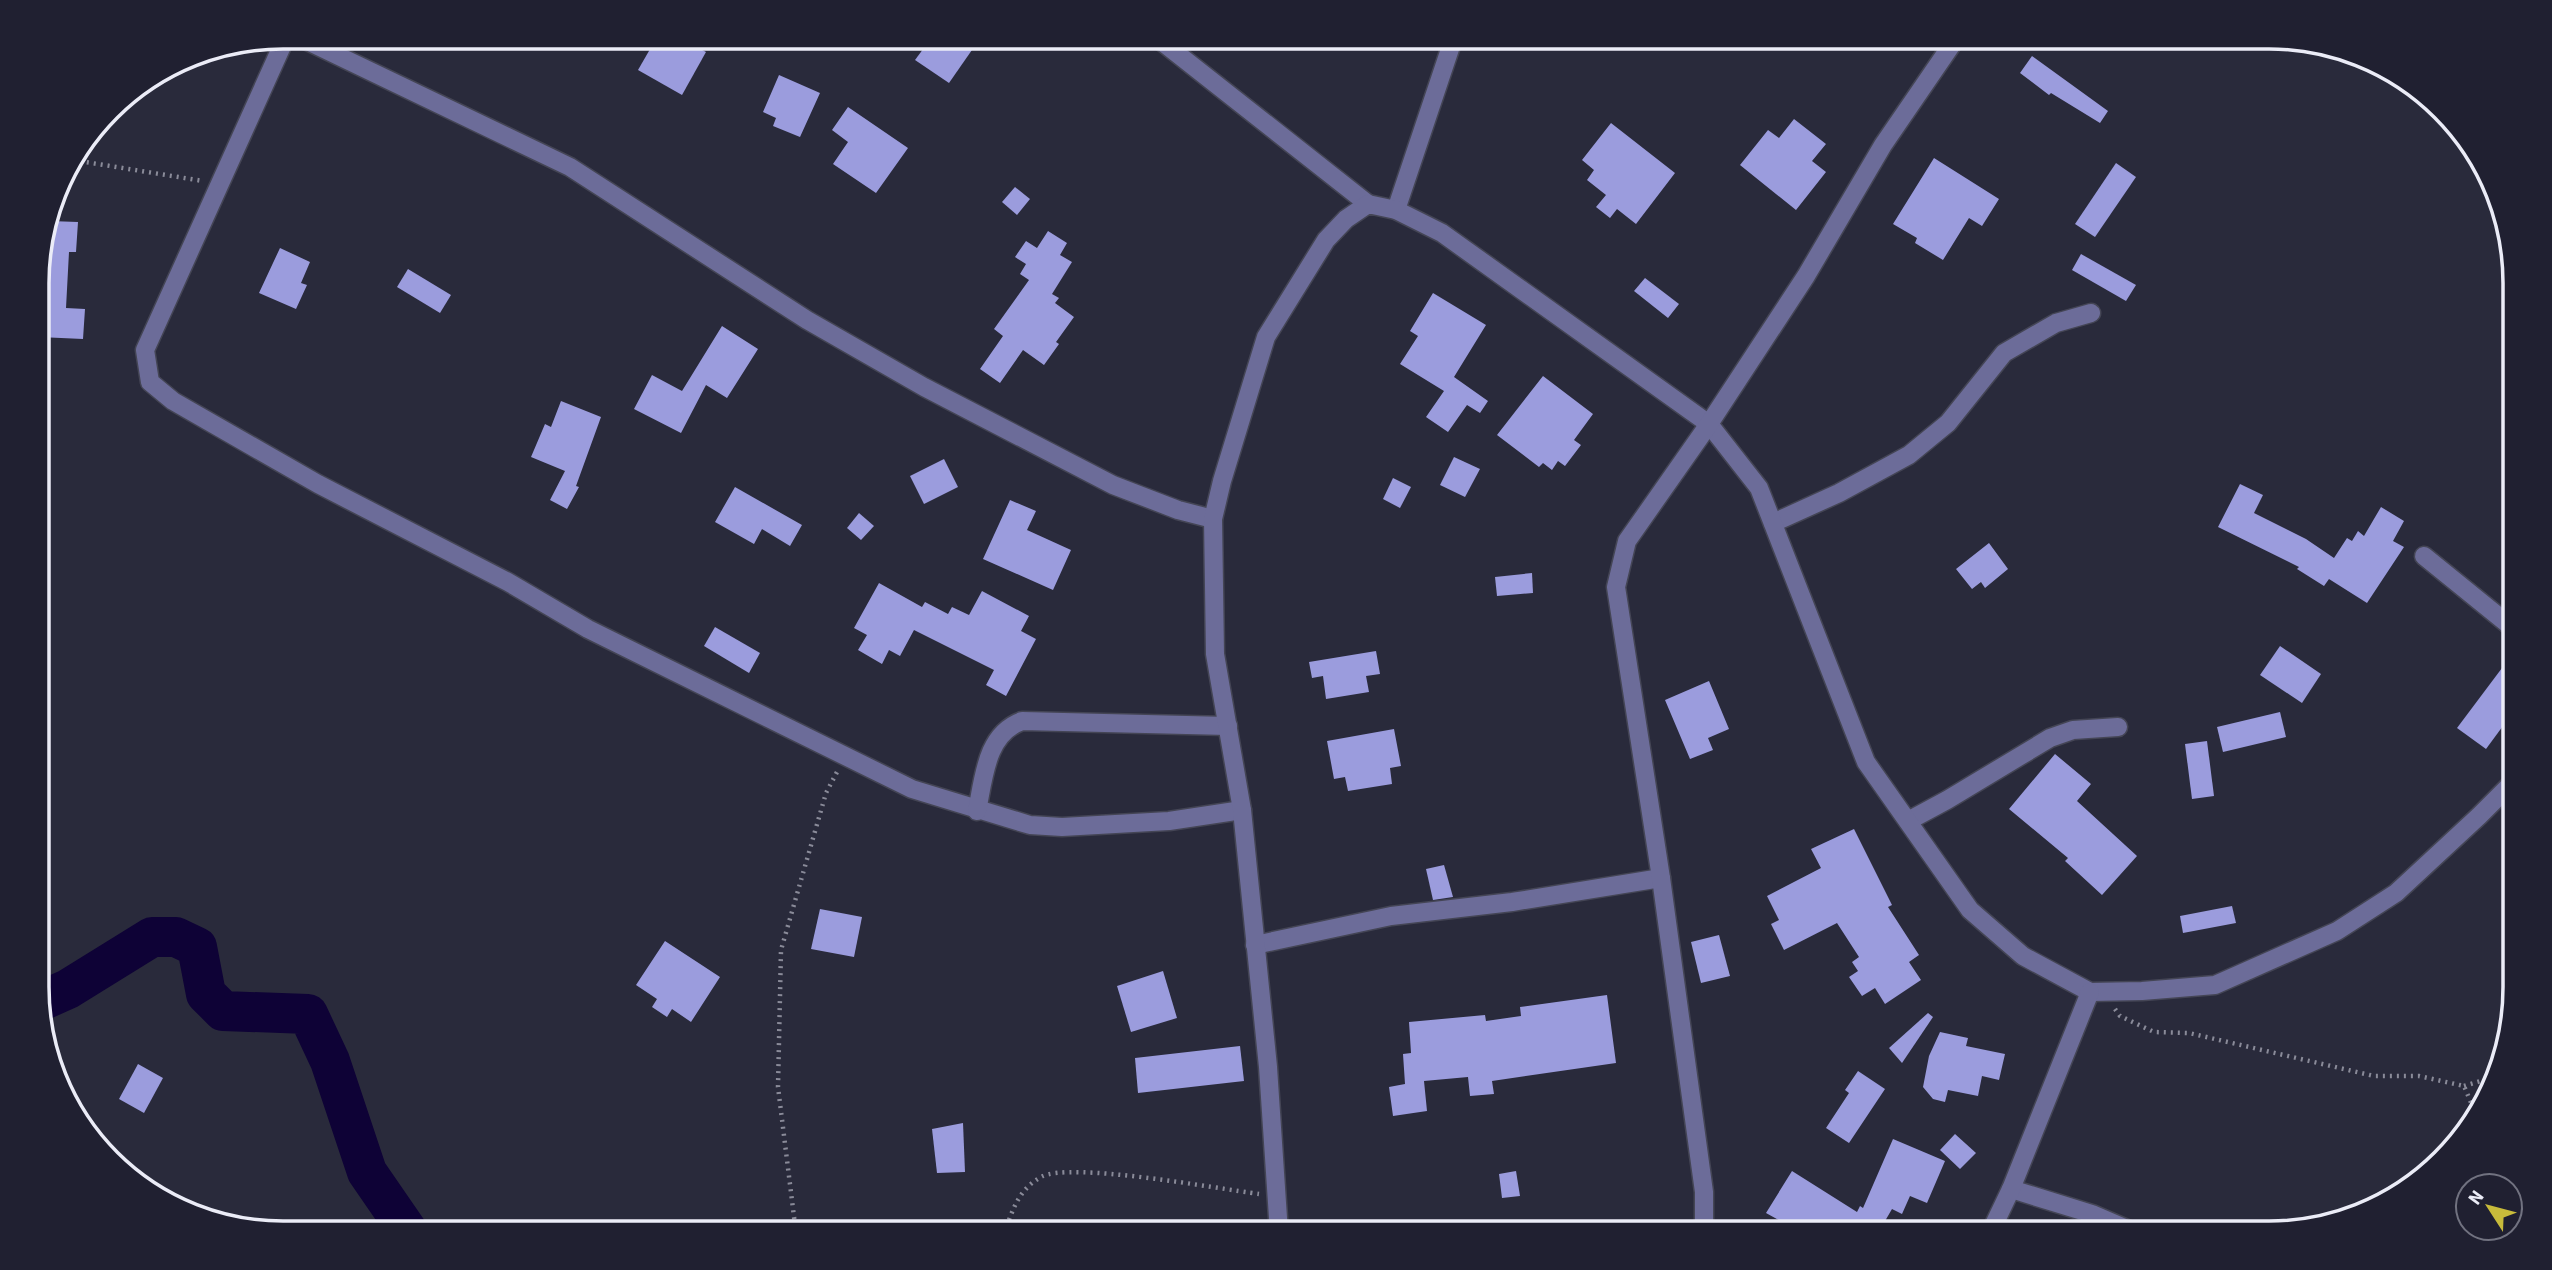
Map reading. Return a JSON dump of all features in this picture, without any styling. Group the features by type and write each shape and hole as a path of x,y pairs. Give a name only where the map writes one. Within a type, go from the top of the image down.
{"street":[{"path":"281,49 145,350 150,382 173,401 318,484 508,582 588,629 912,789 1030,825 1062,827 1169,821 1242,810"},
{"path":"324,49 570,167 807,320 924,387 1112,485 1178,510 1213,519"},
{"path":"1171,49 1368,204 1396,210 1442,233 1709,424 1759,488 1866,762 1970,910 2023,956 2096,992 2215,985 2337,931 2396,893 2503,791"},
{"path":"1396,210 1450,49"},
{"path":"1704,1220 1703,1192 1661,878 1616,587 1627,541 1709,424 1806,275 1883,145 1949,49"},
{"path":"1278,1221 1268,1067 1242,810 1215,654 1213,519 1266,337 1326,240 1346,219 1368,204"},
{"path":"1773,523 1839,494 1909,455 1948,423 2004,353 2056,323 2091,313"},
{"path":"2424,556 2503,620"},
{"path":"977,811 990,749 1011,725 1022,721 1228,726"},
{"path":"1908,821 2050,738 2073,730 2118,727"},
{"path":"1255,945 1391,916 1512,902 1661,878"},
{"path":"1996,1220 2096,992"},
{"path":"2011,1189 2106,1220"}],"path":[{"path":"83,162 221,184"},
{"path":"794,1221 778,1087 781,950 826,793 845,758"},
{"path":"2096,992 2120,1016 2154,1032 2189,1033 2374,1076 2419,1076 2464,1086 2483,1080"},
{"path":"2464,1086 2471,1103"},
{"path":"1008,1221 1020,1194 1043,1175 1087,1171 1277,1196"}],"building":[{"path":"650,49 700,49 706,52 682,95 638,70"},
{"path":"923,49 973,49 949,83 915,60"},
{"path":"2032,56 2108,111 2100,123 2051,93 2049,95 2020,73"},
{"path":"779,75 820,93 800,137 773,126 776,118 763,112"},
{"path":"848,107 908,148 876,193 833,164 848,142 832,130"},
{"path":"1794,119 1826,144 1812,161 1826,172 1796,210 1740,165 1768,130 1779,138"},
{"path":"1611,123 1675,173 1636,224 1617,209 1610,218 1596,207 1606,195 1587,180 1594,170 1582,160"},
{"path":"1934,158 1999,199 1982,226 1969,218 1943,260 1915,243 1917,238 1893,224"},
{"path":"2116,163 2136,177 2095,237 2075,224"},
{"path":"1015,187 1030,199 1017,215 1002,202"},
{"path":"57,221 78,222 76,252 69,252 66,308 85,309 83,339 50,337 50,268"},
{"path":"1048,231 1067,243 1060,255 1072,262 1052,294 1059,298 1055,303 1074,317 1044,365 1023,350 1000,383 980,369 1003,336 994,329 1029,280 1020,274 1026,264 1015,257 1026,241 1037,248"},
{"path":"280,248 310,262 301,283 307,285 296,309 259,293"},
{"path":"2081,254 2136,285 2126,301 2072,270"},
{"path":"408,269 451,295 440,313 397,287"},
{"path":"1645,278 1679,304 1668,318 1634,291"},
{"path":"1433,293 1486,325 1454,377 1488,401 1480,413 1467,405 1448,432 1426,417 1444,391 1400,364 1418,336 1410,331"},
{"path":"722,326 758,349 727,398 706,385 681,433 634,409 652,375 682,391"},
{"path":"1543,376 1593,414 1574,440 1581,445 1565,466 1558,461 1552,470 1543,463 1539,467 1497,435"},
{"path":"561,401 601,417 576,486 579,487 567,509 550,500 565,471 531,457 545,424 551,427"},
{"path":"1454,457 1480,469 1465,497 1440,485"},
{"path":"944,459 958,487 924,504 910,476"},
{"path":"1393,478 1411,487 1400,508 1383,499"},
{"path":"2240,484 2263,495 2254,513 2306,539 2334,558 2347,538 2352,541 2358,531 2364,536 2381,507 2404,521 2393,541 2404,547 2367,603 2329,579 2324,586 2297,569 2299,567 2218,527"},
{"path":"735,487 802,525 790,546 762,529 754,544 715,522"},
{"path":"1010,500 1036,511 1027,530 1071,550 1053,590 983,559"},
{"path":"859,513 874,526 861,540 847,528"},
{"path":"1989,543 2008,569 1985,588 1981,582 1972,589 1956,569"},
{"path":"1532,573 1533,593 1497,596 1495,577"},
{"path":"879,583 922,607 925,602 948,614 952,607 969,615 982,591 1029,616 1021,631 1036,639 1006,696 986,685 994,670 914,630 900,656 889,650 882,664 858,650 867,635 854,628"},
{"path":"715,627 760,653 749,673 704,646"},
{"path":"2280,646 2321,674 2302,703 2260,675"},
{"path":"1376,651 1380,674 1366,676 1369,692 1326,699 1323,676 1312,678 1309,662"},
{"path":"2503,667 2503,726 2486,749 2457,728"},
{"path":"1709,681 1729,729 1708,738 1713,750 1690,759 1665,700"},
{"path":"2280,712 2286,737 2223,752 2217,727"},
{"path":"1394,729 1401,766 1390,768 1392,784 1348,791 1345,777 1334,779 1327,741"},
{"path":"2207,741 2214,796 2192,799 2185,744"},
{"path":"2055,754 2091,784 2077,801 2137,856 2102,895 2065,861 2068,858 2009,809"},
{"path":"1854,829 1892,905 1888,907 1919,955 1909,962 1921,980 1885,1004 1875,988 1862,996 1849,977 1858,971 1852,962 1859,957 1837,923 1784,950 1771,924 1779,920 1767,896 1821,868 1811,849"},
{"path":"1444,865 1453,897 1433,900 1426,869"},
{"path":"2232,906 2236,923 2183,933 2180,916"},
{"path":"820,909 862,917 854,957 811,949"},
{"path":"1719,935 1730,976 1701,983 1691,942"},
{"path":"665,941 720,977 691,1022 672,1009 667,1017 652,1007 657,999 636,985"},
{"path":"1163,971 1177,1018 1131,1032 1117,986"},
{"path":"1607,995 1616,1063 1492,1081 1494,1094 1470,1096 1468,1077 1424,1081 1427,1111 1393,1116 1389,1087 1405,1084 1403,1054 1411,1053 1409,1022 1485,1015 1486,1021 1521,1016 1520,1007"},
{"path":"1928,1013 1933,1017 1902,1063 1889,1048"},
{"path":"1940,1032 1968,1038 1966,1046 2005,1054 1999,1080 1982,1076 1978,1096 1948,1090 1945,1102 1933,1099 1923,1087 1929,1056"},
{"path":"1240,1046 1244,1081 1138,1093 1135,1058"},
{"path":"138,1064 163,1078 144,1113 119,1099"},
{"path":"1858,1071 1885,1089 1849,1143 1826,1128 1849,1093 1845,1090"},
{"path":"963,1123 965,1172 937,1173 932,1129"},
{"path":"1955,1134 1976,1153 1960,1169 1940,1150"},
{"path":"1893,1139 1945,1161 1927,1203 1910,1196 1902,1214 1892,1209 1885,1220 1779,1220 1766,1213 1792,1171 1857,1212 1860,1206 1863,1208"},
{"path":"1516,1171 1520,1196 1502,1198 1499,1174"}],"waterway":[{"path":"50,997 68,989 152,937 176,937 197,947 206,994 223,1011 308,1014 330,1061 367,1172 401,1221"}]}
